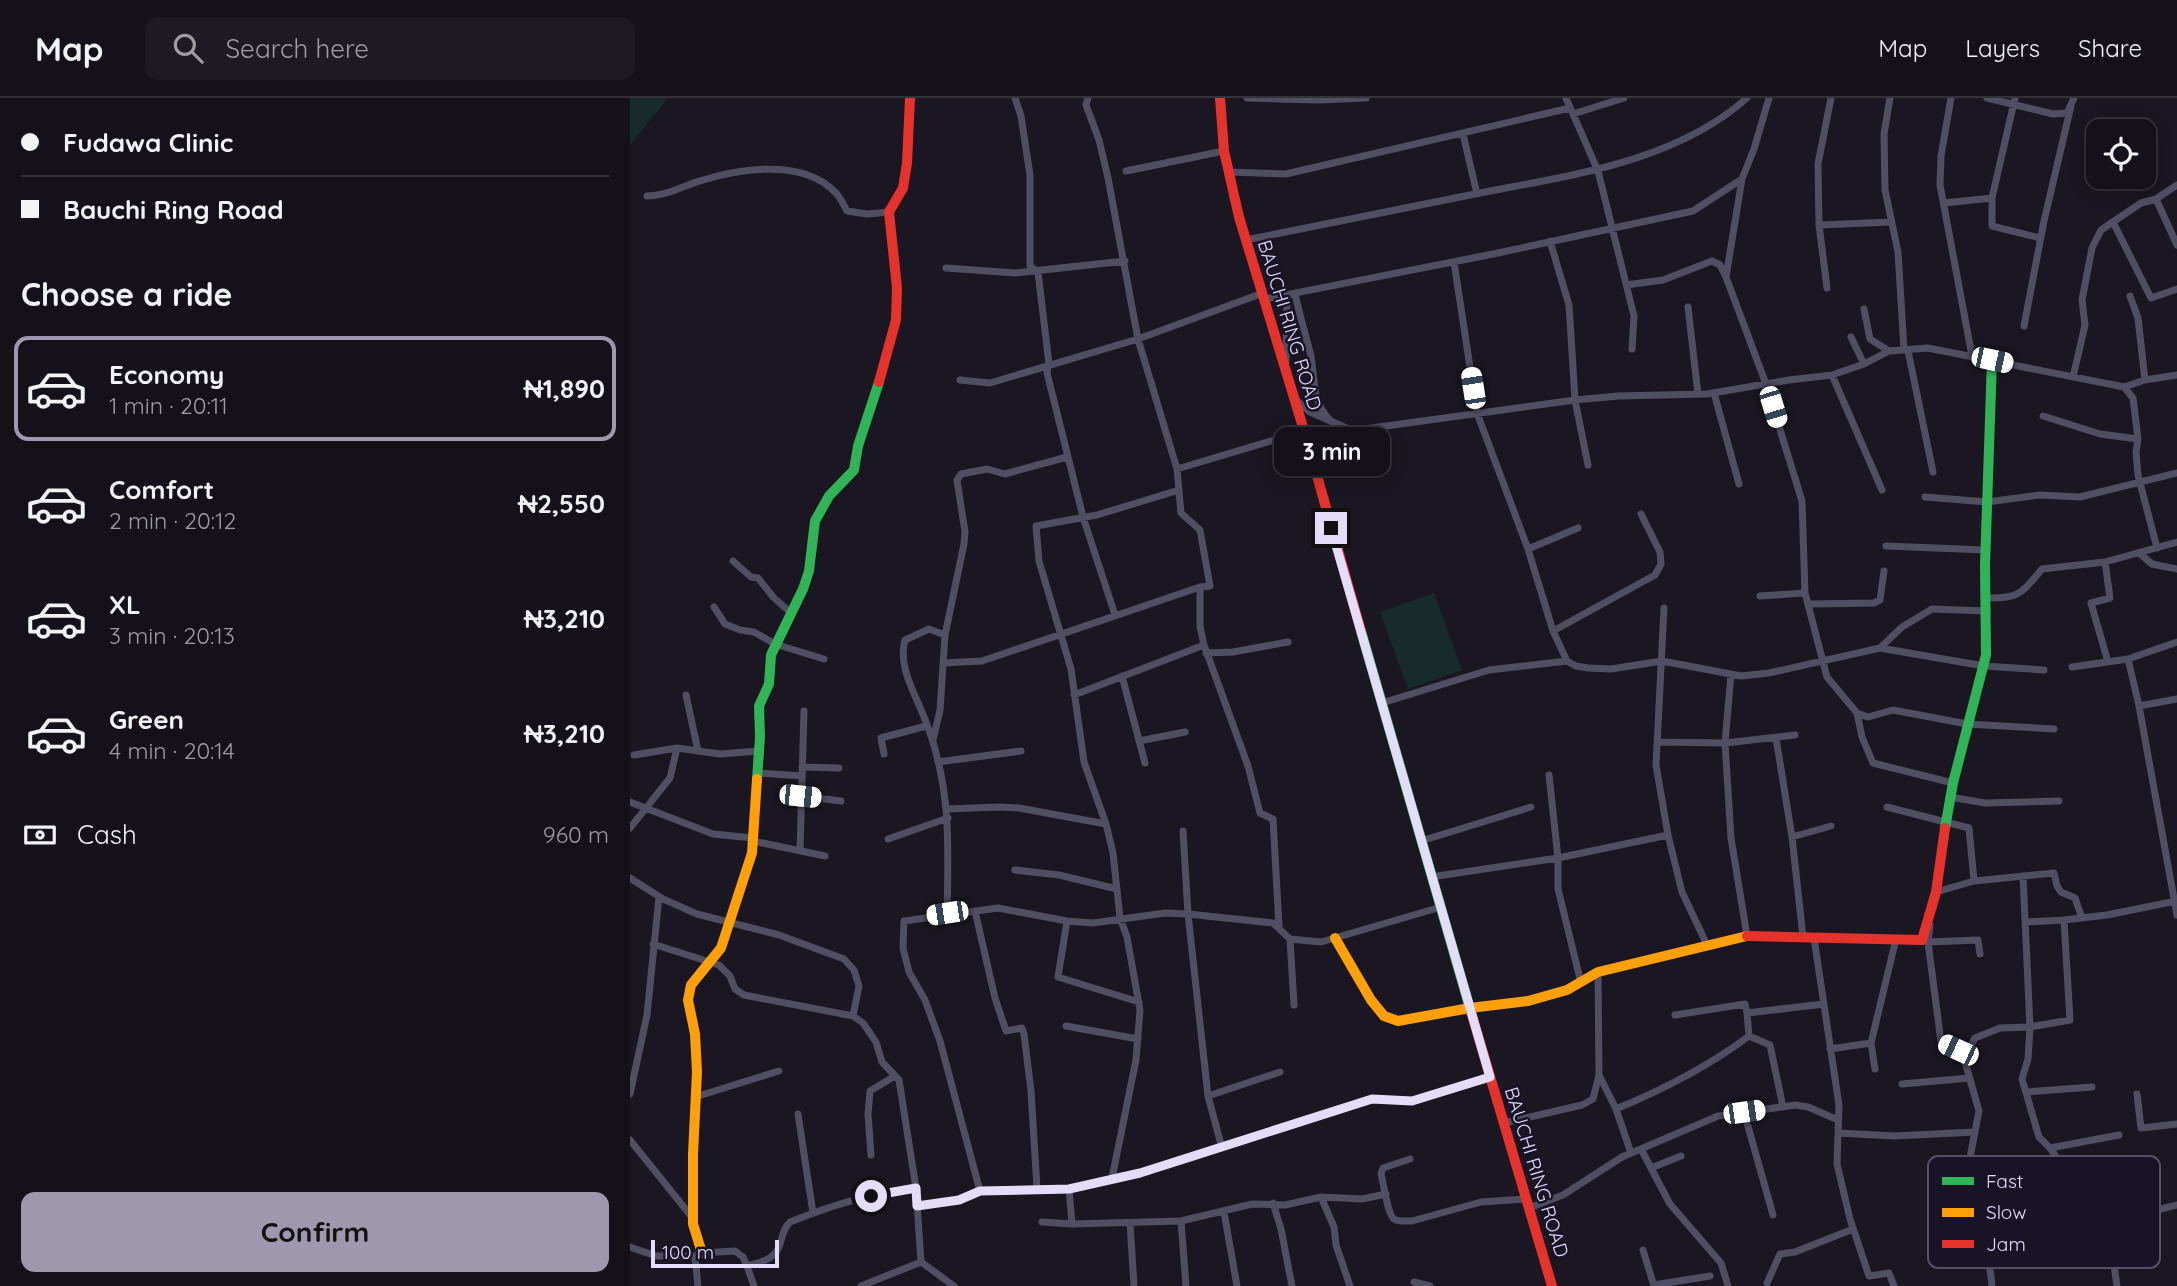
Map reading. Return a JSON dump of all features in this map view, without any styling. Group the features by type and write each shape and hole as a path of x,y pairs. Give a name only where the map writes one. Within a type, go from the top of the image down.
{"street":[{"path":"693,1224 697,1072 695,1034 688,1000 691,985 721,948 752,853 759,751 759,706 769,684 771,655 809,571 815,521 829,496 854,470 858,446 889,351 896,320 897,288 889,212 903,188 910,98"},
{"path":"1015,98 1021,116 1030,175 1030,266 1038,272 1049,364 1047,373 1083,517 1115,615"},
{"path":"944,663 982,661 1200,587 1210,586 1200,530 1188,523 1181,513 1177,469 1138,338 1105,166 1086,105 1088,98"},
{"name":"BAUCHI RING ROAD","path":"1220,98 1224,151 1246,240 1305,434 1431,877 1552,1286"},
{"path":"1247,98 1366,98"},
{"path":"1566,98 1598,170 1634,316 1632,349"},
{"path":"1228,172 1286,174 1624,98"},
{"path":"1246,240 1598,170 1669,145 1729,114 1747,98"},
{"path":"1726,277 1742,179 1769,98"},
{"path":"1827,288 1819,225 1818,164 1831,98"},
{"path":"1890,98 1884,134 1885,190 1898,252 1906,351 1933,472"},
{"path":"1951,98 1941,156 1940,185 1972,356"},
{"path":"1987,98 2015,101 2053,114 2067,113 2072,102"},
{"path":"2015,101 1992,198 1992,226 2040,238"},
{"path":"2024,326 2040,238 2072,102"},
{"path":"1463,134 1477,194"},
{"path":"1126,171 1224,151"},
{"path":"647,196 658,196 706,179 781,168 818,180 836,193 847,211 867,214 889,212"},
{"path":"960,380 990,383 1264,296 1286,295 1454,262 1693,211 1742,179"},
{"path":"2073,377 2085,325 2082,300 2092,248 2101,230 2141,203 2156,199 2177,185"},
{"path":"1944,204 1992,198"},
{"path":"2156,199 2177,245"},
{"path":"1819,225 1891,222"},
{"path":"2113,222 2151,298 2177,289"},
{"path":"1550,241 1569,305 1575,400 1587,465"},
{"path":"946,268 1015,273 1125,261"},
{"path":"1626,285 1663,280 1712,261 1720,265 1766,384 1802,501 1805,593 1827,677 1857,713 1862,737 1873,763 1953,783"},
{"path":"1454,262 1477,414 1528,548 1553,631 1567,661"},
{"path":"1295,293 1311,355 1313,383 1318,402 1330,420"},
{"path":"1286,295 1286,370"},
{"path":"2130,296 2138,318 2145,380"},
{"path":"1688,307 1698,394"},
{"path":"1864,309 1870,339 1889,351"},
{"path":"1851,337 1864,364"},
{"path":"1177,469 1305,434 1575,400 1714,393 1832,375 1864,364 1889,351 1928,348 2124,387 2145,380 2177,375"},
{"path":"1335,938 1371,1000 1384,1016 1398,1021 1528,1001 1567,990 1598,972 1747,936 1922,940 1936,892 1953,783 1986,655 1985,550 1992,360"},
{"path":"1832,375 1882,490"},
{"path":"2124,387 2133,398 2138,439 2138,475 2157,548"},
{"path":"1714,393 1739,484"},
{"path":"1294,398 1310,412 1353,430"},
{"path":"2043,416 2100,434 2138,439"},
{"path":"933,740 940,710 946,635 964,544 965,532 957,480 961,474 987,469 1004,474 1067,457"},
{"path":"1925,497 1987,502 2040,495 2080,497 2177,473"},
{"path":"1112,1178 1136,1060 1139,1002 1127,937 1120,918 1113,853 1106,824 1084,762 1070,669 1039,561 1036,526 1083,517 1179,490"},
{"path":"1553,631 1655,575 1661,564 1660,552 1641,514"},
{"path":"1528,548 1578,528"},
{"path":"1985,598 2007,598 2024,591 2042,569 2105,562 2177,542"},
{"path":"1886,546 1985,550"},
{"path":"2139,553 2152,564 2177,569"},
{"path":"733,561 751,578 758,578 791,613"},
{"path":"2105,562 2110,598 2091,603 2108,662"},
{"path":"1808,604 1874,603 1880,600 1884,571"},
{"path":"1200,587 1200,626 1205,649 1248,766 1260,813 1273,819 1279,926"},
{"path":"1760,596 1805,593"},
{"path":"714,607 725,624 754,632 775,644 824,659"},
{"path":"1664,608 1656,765 1668,835 1682,892 1707,945"},
{"path":"1880,648 1902,627 1932,608 1986,611"},
{"path":"946,635 929,629 905,640 902,649 907,678 933,740 947,813 947,913"},
{"path":"1074,695 1205,649 1233,652 1288,642"},
{"path":"2072,667 2128,659 2177,642"},
{"path":"1381,703 1489,670 1567,661 1577,666 1611,669 1662,661 1741,676 1769,673 1880,648 1984,666 2044,670"},
{"path":"2128,659 2177,915"},
{"path":"1731,674 1725,743 1731,838 1747,936"},
{"path":"1122,676 1145,763"},
{"path":"686,695 698,751"},
{"path":"2139,706 2177,699"},
{"path":"1857,713 1868,717 1893,710 1967,724 2054,729"},
{"path":"800,851 804,711"},
{"path":"884,754 881,738 926,726"},
{"path":"1139,741 1185,732"},
{"path":"1658,742 1725,743 1795,735"},
{"path":"1776,738 1792,837 1803,937"},
{"path":"634,755 677,748 720,754 759,751"},
{"path":"630,828 670,778 677,748"},
{"path":"938,762 1021,751"},
{"path":"802,767 839,768"},
{"path":"757,773 802,776"},
{"path":"1549,775 1558,858 1558,889 1581,983"},
{"path":"800,796 841,801"},
{"path":"1950,797 1985,803 2059,801"},
{"path":"630,802 713,834 753,839 825,856"},
{"path":"888,839 947,813 999,807 1019,808 1106,824"},
{"path":"1422,841 1531,807"},
{"path":"1887,807 1969,828 1974,881"},
{"path":"1792,837 1831,826"},
{"path":"1183,831 1188,915 1208,1097 1222,1148"},
{"path":"1431,877 1558,858 1668,835"},
{"path":"1015,870 1059,875 1117,889"},
{"path":"1936,892 1974,881 2055,874 2059,890 2075,898 2082,918"},
{"path":"2023,876 2030,1027 2028,1059 2022,1079 2039,1138 2056,1156"},
{"path":"630,878 659,897 697,914 779,935 844,959 854,970 859,986 853,1016"},
{"path":"630,1094 647,1015 659,897"},
{"path":"2025,922 2082,918 2176,901"},
{"path":"980,1191 940,1041 925,1000 909,972 903,948 904,921 998,908 1067,921 1103,923 1120,918 1165,914 1256,920 1279,926 1290,939 1294,1005"},
{"path":"1290,939 1321,942 1441,908"},
{"path":"1932,908 1928,942 1941,1042 1958,1050 1964,1058 1979,1111 1970,1156"},
{"path":"975,911 995,998 1006,1031 1022,1028 1024,1034 1031,1091 1037,1188"},
{"path":"1964,1058 1975,1038 2000,1028 2030,1027 2070,1020 2064,920"},
{"path":"1067,921 1058,977 1139,1002"},
{"path":"1814,937 1839,1105 1837,1164 1853,1229 1869,1276 1889,1273 1894,1286"},
{"path":"1875,1069 1871,1043 1896,939"},
{"path":"1928,942 1978,940 1980,954"},
{"path":"653,944 719,965 730,976 735,989 744,995 853,1016 863,1023 876,1042 882,1062 899,1080 916,1188 922,1262 954,1286"},
{"path":"1504,1124 1582,1105 1593,1099 1599,1076 1598,972"},
{"path":"1675,1015 1745,1004 1749,1036"},
{"path":"1747,1013 1824,1004"},
{"path":"1066,1026 1138,1039"},
{"path":"1616,1109 1725,1054 1749,1036"},
{"path":"1749,1036 1770,1045 1783,1107"},
{"path":"1830,1049 1871,1043"},
{"path":"695,1097 779,1071"},
{"path":"1208,1097 1280,1072"},
{"path":"871,1155 868,1114 870,1091 895,1076"},
{"path":"1599,1076 1616,1109 1631,1153"},
{"path":"917,1206 959,1200 980,1191 1069,1189 1140,1173 1372,1099 1412,1101 1490,1077"},
{"path":"1902,1084 1969,1078"},
{"path":"2026,1093 2092,1087"},
{"path":"2137,1094 2141,1128 2177,1124"},
{"path":"1410,1159 1383,1168 1381,1174 1390,1213 1400,1221 1412,1221 1481,1202 1528,1203 1563,1195 1631,1153 1718,1116 1795,1105 1808,1107 1838,1120"},
{"path":"1744,1112 1773,1215"},
{"path":"798,1114 813,1213"},
{"path":"1838,1133 1895,1136 1975,1132"},
{"path":"2050,1148 2119,1135"},
{"path":"630,1140 690,1213 698,1254 698,1286"},
{"path":"1642,1150 1670,1204 1721,1263 1728,1286"},
{"path":"1651,1168 1681,1156"},
{"path":"747,1266 773,1257 785,1227 790,1222 871,1196 916,1188"},
{"path":"1069,1189 1072,1224"},
{"path":"1042,1222 1072,1224 1181,1221 1252,1203 1285,1205 1321,1197 1362,1199 1386,1194"},
{"path":"1321,1197 1334,1227 1336,1245 1350,1286"},
{"path":"1273,1203 1282,1229 1293,1286"},
{"path":"2160,1209 2177,1205"},
{"path":"1224,1212 1237,1286"},
{"path":"1181,1221 1186,1286"},
{"path":"1130,1223 1134,1286"},
{"path":"1767,1283 1780,1254 1795,1252 1853,1229"},
{"path":"630,1247 656,1256 735,1251 743,1257 754,1286"},
{"path":"1643,1250 1654,1285 1710,1276"},
{"path":"861,1286 922,1262"},
{"path":"1989,1268 1992,1286"},
{"path":"2115,1268 2118,1286"},
{"path":"1414,1282 1430,1286"}],"green space":[{"path":"630,98 668,98 630,145"},
{"path":"1434,593 1462,670 1408,689 1380,612"}],"traffic: fast":[{"path":"1945,828 1953,783 1986,655 1985,565 1992,360"},
{"path":"757,779 759,706 769,684 771,655 809,571 815,521 829,496 854,470 858,446 879,382"},
{"path":"1361,631 1471,1012"}],"traffic: slow":[{"path":"702,1253 693,1224 697,1072 695,1034 688,1000 691,985 721,948 752,853 757,779"},
{"path":"1335,938 1371,1000 1384,1016 1398,1021 1528,1001 1567,990 1598,972 1747,936"}],"traffic: jam":[{"path":"879,382 896,320 897,288 889,212 903,188 910,98"},
{"path":"1220,98 1224,151 1239,217 1361,631"},
{"path":"1747,936 1922,940 1936,892 1945,828"},
{"path":"1471,1012 1552,1286"}],"route":[{"path":"871,1196 916,1188 917,1206 959,1200 980,1191 1069,1189 1191,1158 1372,1099 1412,1101 1490,1077 1331,528"}]}
